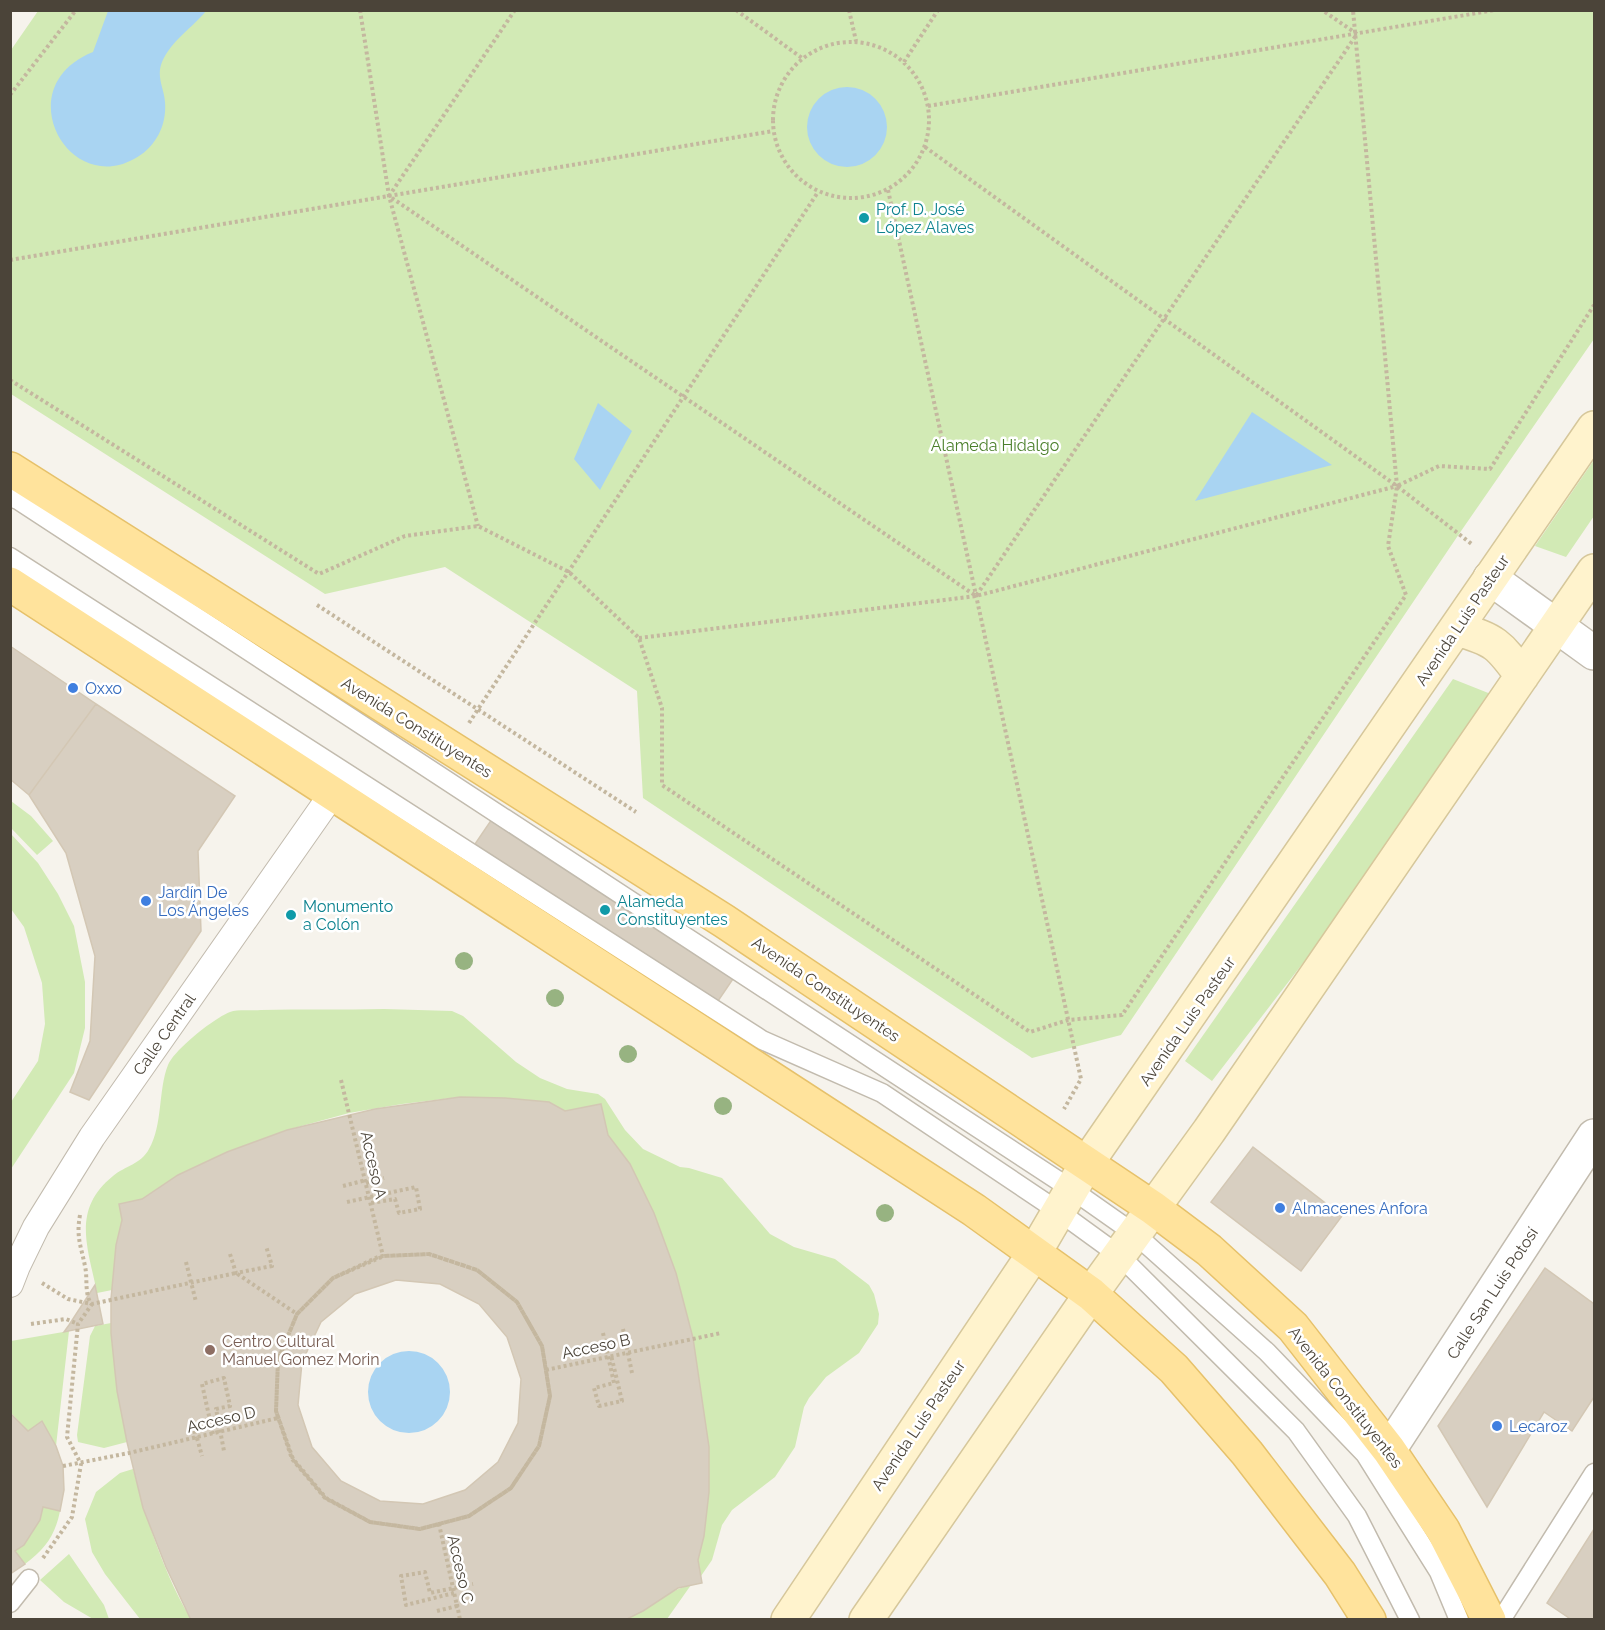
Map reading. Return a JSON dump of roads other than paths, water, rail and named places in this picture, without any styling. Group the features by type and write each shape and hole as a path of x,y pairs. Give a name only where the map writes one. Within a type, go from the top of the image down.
{"main road":[{"name":"Avenida Luis Pasteur","path":"788,1620 1035,1252 1072,1188 1594,428"},
{"name":"Avenida Constituyentes","path":"10,469 724,921 1072,1188 1153,1208 1209,1250 1293,1327 1389,1450 1443,1530 1489,1620"},
{"path":"866,1620 1091,1294 1209,1131 1594,571"},
{"path":"10,584 964,1203 1091,1294 1174,1369 1247,1453 1340,1574 1369,1620"},
{"path":"1456,629 1484,637 1503,650 1521,676"}],"street":[{"path":"1490,578 1594,653"},
{"name":"Calle Central","path":"22,1280 17,1266 36,1227 92,1137 333,793"},
{"name":"Calle San Luis Potosí","path":"1389,1450 1594,1136"}],"lane":[{"path":"10,497 18,500 1072,1188 1127,1245 1296,1431 1357,1516 1410,1620"},
{"path":"10,557 762,1040 882,1093 1072,1188 1127,1245 1268,1352 1365,1454 1439,1572 1459,1620"},
{"path":"1501,1620 1594,1473"},
{"path":"10,1603 28,1579"}],"water":[{"path":"108,11 206,11 176,41 160,67 165,111 162,128 154,142 134,159 110,166 87,163 69,150 56,132 51,111 54,88 68,68 93,52"},
{"path":"847,87 862,90 875,99 884,112 887,127 884,142 875,155 862,164 847,167 832,164 819,155 810,142 807,127 810,112 819,99 832,90"},
{"path":"598,403 632,431 600,490 574,459"},
{"path":"1252,412 1332,465 1195,501"},
{"path":"401,1351 417,1351 432,1358 443,1369 450,1384 447,1408 438,1421 417,1433 401,1433 386,1426 375,1415 368,1400 368,1384 375,1369 386,1358"}],"place":[{"name":"Prof. D. José López Alaves","path":"864,218"},
{"name":"Oxxo","path":"73,688"},
{"name":"Jardín De Los Ángeles","path":"146,901"},
{"name":"Alameda Constituyentes","path":"605,910"},
{"name":"Monumento a Colón","path":"291,915"},
{"name":"Almacenes Anfora","path":"1280,1208"},
{"name":"Centro Cultural Manuel Gomez Morin","path":"210,1350"},
{"name":"Lecaroz","path":"1497,1426"}],"park label":[{"name":"Alameda Hidalgo","path":"995,445"}]}
